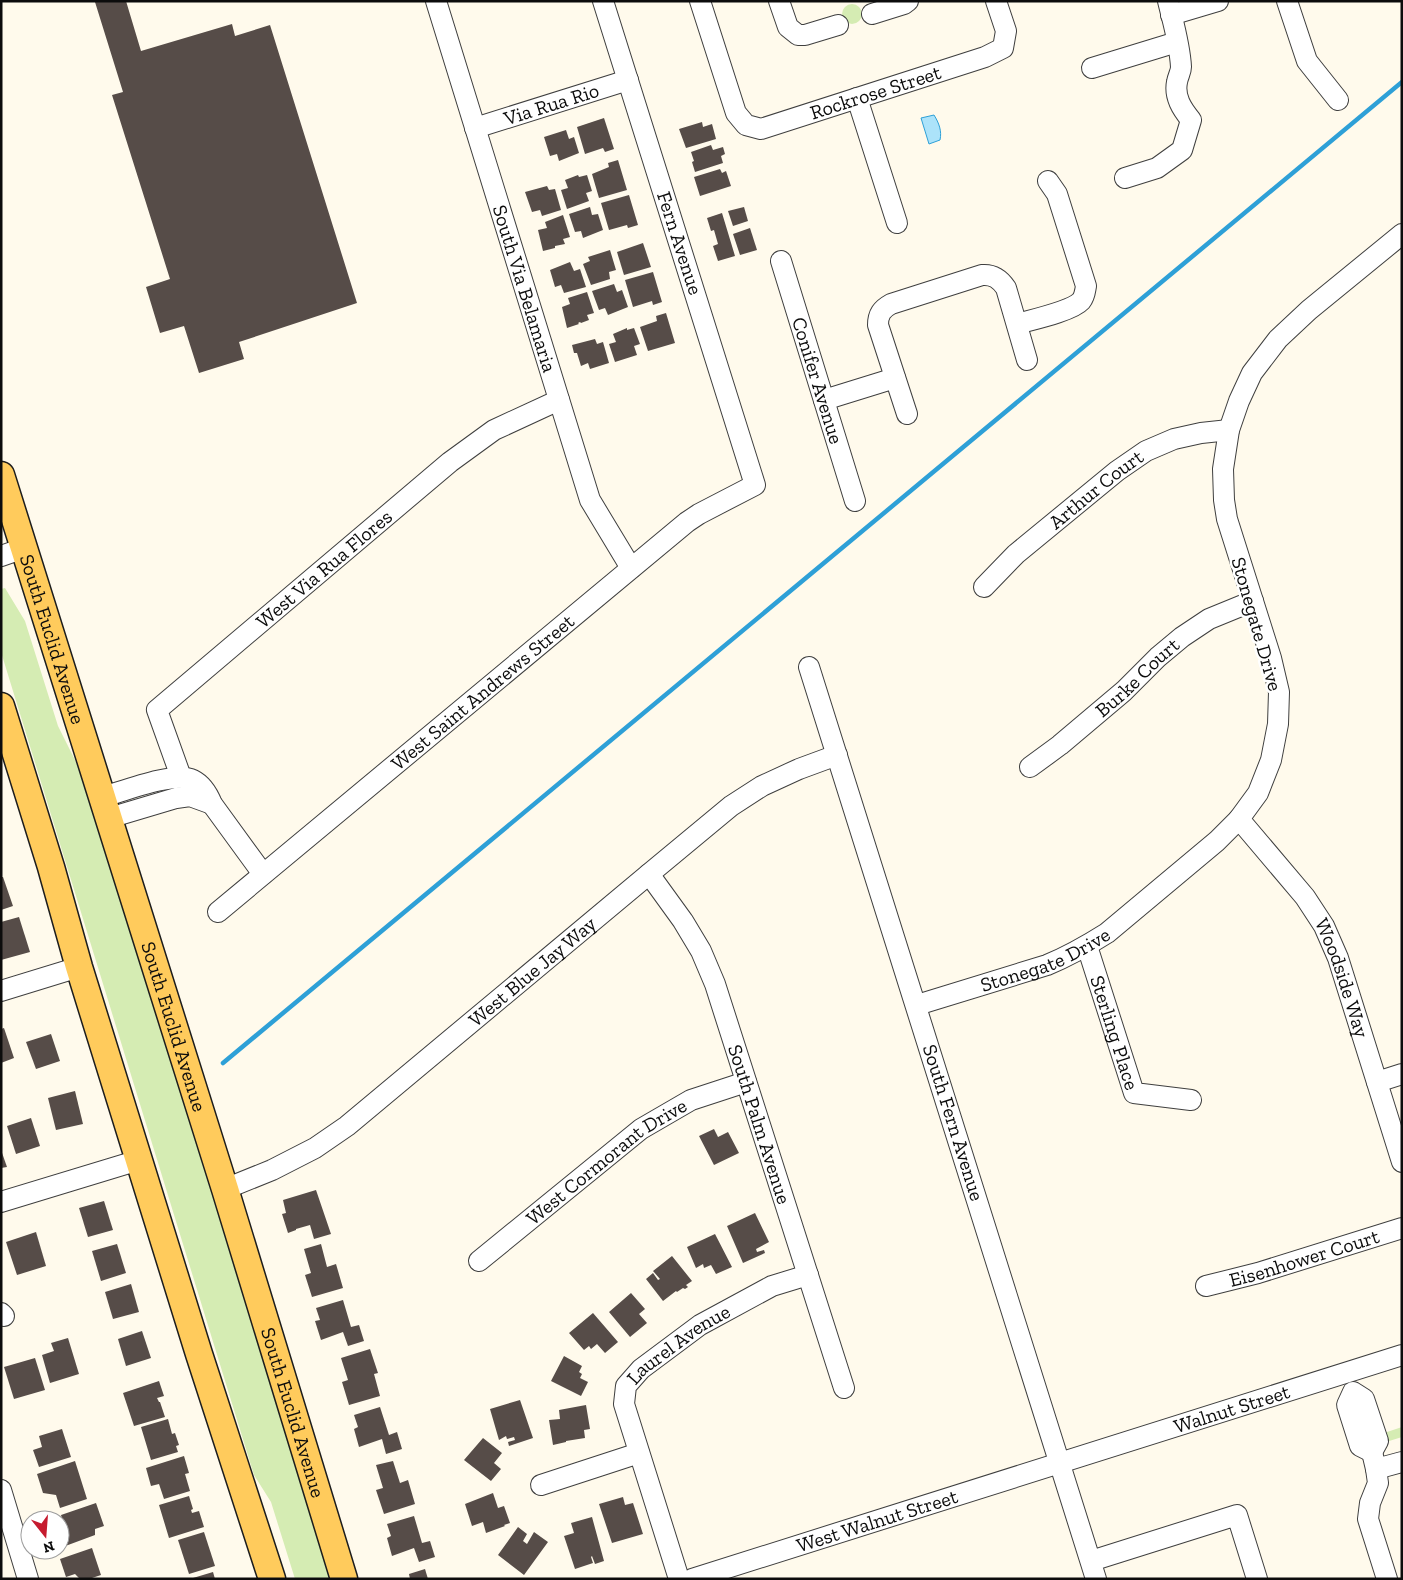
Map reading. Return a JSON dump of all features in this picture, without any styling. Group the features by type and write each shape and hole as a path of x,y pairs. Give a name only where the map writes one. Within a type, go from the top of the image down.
{"main road":[{"name":"South Euclid Avenue","path":"1,475 13,552 106,808 344,1579"},
{"path":"1,706 51,867 79,967 202,1363 272,1579"}],"street":[{"name":"South Via Belamaria","path":"436,1 590,500 631,568"},
{"name":"Fern Avenue","path":"603,1 755,485"},
{"name":"Rockrose Street","path":"700,1 736,113 746,125 761,129 985,57 1002,48 1006,30 996,1"},
{"path":"779,1 788,27 798,35 805,35 838,25"},
{"path":"872,14 908,1"},
{"path":"1125,178 1157,168 1182,150 1191,120 1182,110 1177,98 1176,83 1181,69 1170,8 1218,1"},
{"path":"1287,1 1307,61 1338,100"},
{"path":"1092,68 1177,42"},
{"name":"Via Rua Rio","path":"475,128 628,80"},
{"path":"857,98 897,224"},
{"path":"1017,324 1070,308 1080,302 1085,295 1086,286 1057,194 1048,181"},
{"name":"Stonegate Drive","path":"917,1005 1047,965 1068,957 1087,946 1107,933 1138,908 1217,841 1239,819 1258,793 1271,760 1278,724 1279,692 1271,658 1227,519 1223,470 1229,430 1239,401 1252,373 1278,339 1309,310 1402,234"},
{"name":"Conifer Avenue","path":"780,261 855,501"},
{"path":"907,414 878,324 878,316 884,308 891,304 982,275 988,274 996,277 1006,288 1027,360"},
{"path":"824,400 895,378"},
{"name":"West Via Rua Flores","path":"181,777 157,710 450,462 494,430 559,400"},
{"name":"Arthur Court","path":"984,587 1016,554 1117,471 1146,451 1174,440 1201,433 1229,430"},
{"name":"West Saint Andrews Street","path":"218,912 686,522 755,485"},
{"name":"Burke Court","path":"1030,767 1060,745 1124,691 1158,657 1182,637 1210,619 1253,601"},
{"name":"South Fern Avenue","path":"809,667 1094,1570"},
{"name":"West Blue Jay Way","path":"225,1189 272,1170 315,1148 347,1126 731,806 762,786 799,769 837,755"},
{"path":"106,808 160,780 181,777 194,780 206,791 212,804 263,874"},
{"path":"106,808 190,796 212,804"},
{"name":"Woodside Way","path":"1239,819 1305,897 1324,926 1338,958 1402,1162"},
{"name":"South Palm Avenue","path":"649,874 702,951 715,984 844,1388"},
{"name":"Sterling Place","path":"1087,946 1134,1093 1191,1100"},
{"path":"1,991 79,967"},
{"path":"1376,1082 1402,1074"},
{"name":"West Cormorant Drive","path":"479,1261 641,1129 692,1100 746,1082"},
{"path":"1,1202 139,1160"},
{"name":"Eisenhower Court","path":"1206,1286 1258,1273 1402,1228"},
{"name":"Laurel Avenue","path":"679,1579 624,1404 626,1386 641,1370 700,1325 772,1286 808,1275"},
{"name":"Walnut Street","path":"1061,1463 1402,1354"},
{"path":"1347,1372 1353,1392 1346,1405 1360,1446 1375,1454 1402,1462"},
{"path":"541,1485 639,1453"},
{"path":"1375,1454 1378,1483 1370,1504 1368,1519 1387,1579"},
{"name":"West Walnut Street","path":"692,1579 1061,1463"},
{"path":"1,1490 28,1579"},
{"path":"1094,1570 1237,1515 1257,1579"}],"green space":[{"path":"852,4 859,7 862,14 859,21 852,24 845,21 842,14 845,7"},
{"path":"5,588 25,621 58,726 89,791 334,1579 295,1579 271,1502 254,1475 1,652 1,589"},
{"path":"1402,1427 1402,1437 1386,1442 1384,1433"}],"water":[{"path":"934,115 940,127 940,140 929,144 921,118"}],"building":[{"path":"126,1 141,51 232,24 235,36 270,25 357,303 239,342 244,359 199,373 184,326 160,333 146,287 170,279 112,95 123,92 95,2"},
{"path":"604,118 614,149 605,152 603,148 585,154 577,127"},
{"path":"702,122 703,127 712,124 716,139 686,148 679,129"},
{"path":"566,130 569,139 574,137 579,153 559,161 557,154 550,156 544,137"},
{"path":"711,145 713,150 723,147 725,154 721,156 723,163 695,172 691,152"},
{"path":"618,160 627,190 599,198 592,174 609,167 608,163"},
{"path":"720,169 722,173 726,171 731,186 700,196 694,177"},
{"path":"578,175 579,177 587,175 592,191 586,193 589,201 567,209 561,190 568,188 565,180"},
{"path":"547,186 549,190 555,189 561,210 542,216 540,210 532,212 525,192"},
{"path":"629,195 638,225 628,228 627,225 609,230 601,203"},
{"path":"590,207 592,215 598,214 603,230 583,238 581,231 575,232 569,214"},
{"path":"744,207 748,221 733,226 728,211"},
{"path":"722,213 735,256 718,261 713,246 718,244 714,230 711,231 707,218"},
{"path":"563,215 570,237 563,239 565,244 543,251 538,230 547,228 545,222"},
{"path":"750,228 757,250 740,255 733,234"},
{"path":"643,243 651,267 624,275 617,252"},
{"path":"610,250 616,270 609,272 610,279 591,285 583,264 590,261 588,257"},
{"path":"570,262 574,271 580,269 586,287 564,293 561,285 555,287 550,270"},
{"path":"653,272 662,302 653,305 652,301 633,307 625,280"},
{"path":"614,284 617,292 622,290 628,307 608,315 605,308 599,310 592,291"},
{"path":"587,292 594,313 587,315 589,320 567,328 562,307 570,304 568,298"},
{"path":"666,313 675,343 648,351 640,327 657,321 656,316"},
{"path":"627,328 627,330 634,328 640,344 634,346 637,355 615,362 609,344 616,342 613,334"},
{"path":"595,339 597,344 603,342 609,363 590,369 588,363 581,366 572,345"},
{"path":"1,877 3,877 13,906 1,910"},
{"path":"19,917 30,952 1,960 1,922"},
{"path":"4,1028 14,1058 1,1063 1,1029"},
{"path":"51,1034 60,1061 36,1069 26,1042"},
{"path":"75,1091 83,1124 56,1130 48,1098"},
{"path":"31,1118 40,1146 16,1154 7,1126"},
{"path":"714,1129 718,1137 728,1132 739,1153 714,1165 699,1136"},
{"path":"1,1150 7,1167 1,1168"},
{"path":"316,1190 331,1234 314,1239 310,1225 288,1233 282,1214 286,1213 283,1200"},
{"path":"104,1201 113,1230 88,1237 79,1208"},
{"path":"755,1213 769,1242 756,1249 757,1252 764,1250 765,1253 743,1263 727,1226"},
{"path":"36,1232 46,1266 17,1275 6,1242"},
{"path":"715,1234 732,1267 716,1274 711,1265 704,1268 703,1264 696,1268 687,1247"},
{"path":"117,1244 126,1273 101,1281 92,1251"},
{"path":"321,1244 327,1267 336,1264 343,1288 312,1297 305,1275 311,1273 304,1249"},
{"path":"672,1256 692,1281 686,1285 688,1287 676,1291 663,1301 646,1279 653,1273 658,1280 660,1279 653,1271"},
{"path":"131,1284 139,1312 113,1319 105,1292"},
{"path":"631,1293 645,1309 639,1314 647,1323 630,1337 609,1312"},
{"path":"343,1300 351,1327 359,1325 364,1341 348,1346 343,1332 321,1340 315,1321 320,1320 316,1308"},
{"path":"593,1313 618,1342 605,1353 597,1344 591,1349 589,1346 584,1350 569,1333"},
{"path":"142,1331 151,1358 126,1366 118,1339"},
{"path":"68,1338 79,1374 50,1383 42,1355 54,1351 51,1343"},
{"path":"370,1349 378,1373 374,1374 380,1396 349,1405 342,1382 348,1380 341,1358"},
{"path":"564,1356 582,1366 579,1372 582,1374 580,1378 588,1382 581,1396 551,1381"},
{"path":"35,1358 45,1390 14,1399 4,1367"},
{"path":"159,1381 164,1396 157,1398 165,1417 134,1426 123,1393"},
{"path":"520,1400 533,1438 509,1446 508,1442 515,1440 514,1437 507,1439 506,1436 499,1440 490,1409"},
{"path":"586,1405 590,1429 584,1430 585,1438 553,1445 549,1420 560,1419 559,1410"},
{"path":"380,1407 389,1435 397,1432 402,1449 386,1454 382,1439 359,1447 354,1429 358,1427 354,1415"},
{"path":"168,1419 172,1434 175,1433 179,1445 176,1446 178,1452 151,1460 141,1427"},
{"path":"62,1429 71,1457 39,1467 33,1450 42,1447 39,1436"},
{"path":"483,1438 502,1453 494,1463 501,1469 491,1481 464,1460"},
{"path":"184,1456 189,1473 185,1474 190,1491 164,1499 159,1484 151,1486 146,1468"},
{"path":"75,1461 87,1499 60,1508 56,1495 43,1493 37,1474"},
{"path":"393,1461 400,1483 408,1480 415,1504 384,1514 376,1490 383,1488 376,1465"},
{"path":"493,1493 498,1508 504,1506 510,1523 486,1533 483,1522 472,1526 465,1504"},
{"path":"189,1496 193,1509 191,1510 192,1513 199,1511 204,1527 169,1538 159,1505"},
{"path":"623,1497 625,1505 633,1503 643,1534 612,1543 599,1504"},
{"path":"96,1503 104,1526 95,1529 95,1535 70,1544 70,1512"},
{"path":"414,1516 422,1543 430,1541 435,1557 419,1562 414,1548 392,1556 387,1538 391,1536 387,1524"},
{"path":"592,1517 604,1561 595,1564 592,1556 593,1563 575,1569 564,1536 574,1533 571,1523"},
{"path":"518,1527 527,1534 523,1541 527,1544 534,1532 548,1542 524,1575 498,1555"},
{"path":"204,1532 215,1566 189,1574 178,1540"},
{"path":"92,1548 101,1575 89,1579 80,1579 75,1574 66,1577 60,1560 70,1560 70,1556"},
{"path":"425,1569 428,1579 410,1579 409,1574"},
{"path":"213,1572 215,1579 193,1579 193,1578"}],"waterway":[{"path":"223,1063 1402,82"}]}
